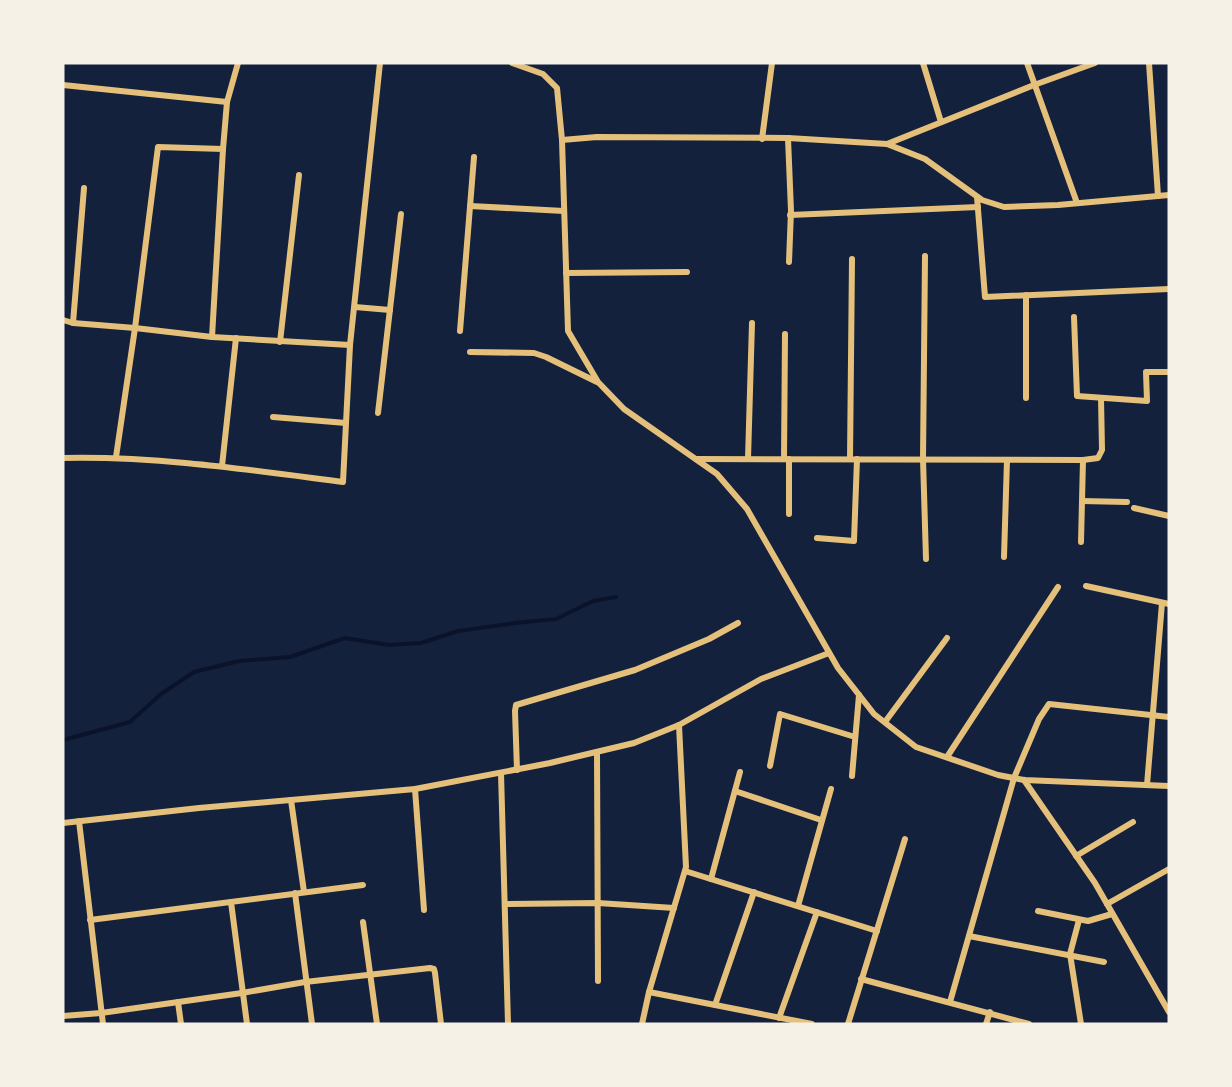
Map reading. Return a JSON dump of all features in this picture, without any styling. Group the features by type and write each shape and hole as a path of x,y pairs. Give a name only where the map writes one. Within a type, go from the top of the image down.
{"street":[{"path":"212,337 227,102 238,63"},
{"path":"63,458 116,457 222,466 343,482 350,345 380,63"},
{"path":"512,63 543,74 557,88 562,140 568,332 598,382 624,409 717,474 747,508 838,668 874,714 916,747 998,775 1024,780 1169,786"},
{"path":"762,139 772,63"},
{"path":"923,63 941,122"},
{"path":"1026,63 1077,203"},
{"path":"887,144 1095,63"},
{"path":"1149,63 1158,196"},
{"path":"63,85 227,102"},
{"path":"562,140 597,137 788,138 887,144 926,159 977,197 1004,207 1169,195"},
{"path":"788,138 789,262"},
{"path":"116,457 158,147 223,149"},
{"path":"460,332 474,157"},
{"path":"280,342 299,175"},
{"path":"73,323 84,188"},
{"path":"977,197 985,297 1169,290"},
{"path":"470,206 564,211"},
{"path":"790,215 978,207"},
{"path":"378,413 401,214"},
{"path":"926,256 923,459 926,559"},
{"path":"818,538 854,541 852,259"},
{"path":"566,273 687,272"},
{"path":"1026,295 1026,398"},
{"path":"355,307 390,310"},
{"path":"1074,317 1077,396 1147,401 1146,372 1169,372"},
{"path":"63,320 73,323 212,337 350,345"},
{"path":"748,459 752,323"},
{"path":"785,334 789,514"},
{"path":"222,466 236,338"},
{"path":"470,352 534,353 598,382"},
{"path":"696,459 1083,460 1098,458 1102,450 1101,398"},
{"path":"273,417 346,423"},
{"path":"1004,557 1007,460"},
{"path":"1081,542 1083,460"},
{"path":"1082,501 1127,502"},
{"path":"1134,508 1169,516"},
{"path":"1086,586 1166,604 1147,785"},
{"path":"947,758 1058,587"},
{"path":"517,770 516,705 635,670 709,639 738,623"},
{"path":"885,722 947,638"},
{"path":"63,823 199,808 415,789 517,770 634,743 679,725 761,680 829,653"},
{"path":"852,776 859,694"},
{"path":"950,1002 1014,778 1039,719 1049,704 1169,717"},
{"path":"770,766 780,714 855,737"},
{"path":"642,1024 649,992 685,871 679,725"},
{"path":"597,752 598,981"},
{"path":"711,879 740,772"},
{"path":"501,773 508,1024"},
{"path":"1024,780 1107,904 1169,1012"},
{"path":"415,789 424,910"},
{"path":"798,906 831,789"},
{"path":"735,791 821,820"},
{"path":"291,800 304,892"},
{"path":"79,822 103,1024"},
{"path":"1076,856 1133,822"},
{"path":"848,1024 906,839"},
{"path":"1107,904 1169,869"},
{"path":"685,871 877,931"},
{"path":"90,920 363,885"},
{"path":"715,1005 754,892"},
{"path":"295,893 312,1024"},
{"path":"231,902 247,1024"},
{"path":"505,904 598,903 674,908"},
{"path":"1038,911 1088,921 1112,914"},
{"path":"779,1018 817,912"},
{"path":"1079,920 1070,954 1081,1024"},
{"path":"363,922 377,1024"},
{"path":"969,936 1104,962"},
{"path":"63,1016 101,1013 305,982 434,969 441,1024"},
{"path":"861,980 1029,1024"},
{"path":"649,992 812,1024"},
{"path":"178,1002 181,1024"},
{"path":"986,1024 990,1012"}],"waterway":[{"path":"63,740 130,722 161,694 194,672 239,661 290,657 345,638 389,645 421,643 458,631 556,619 593,601 616,597"}]}
